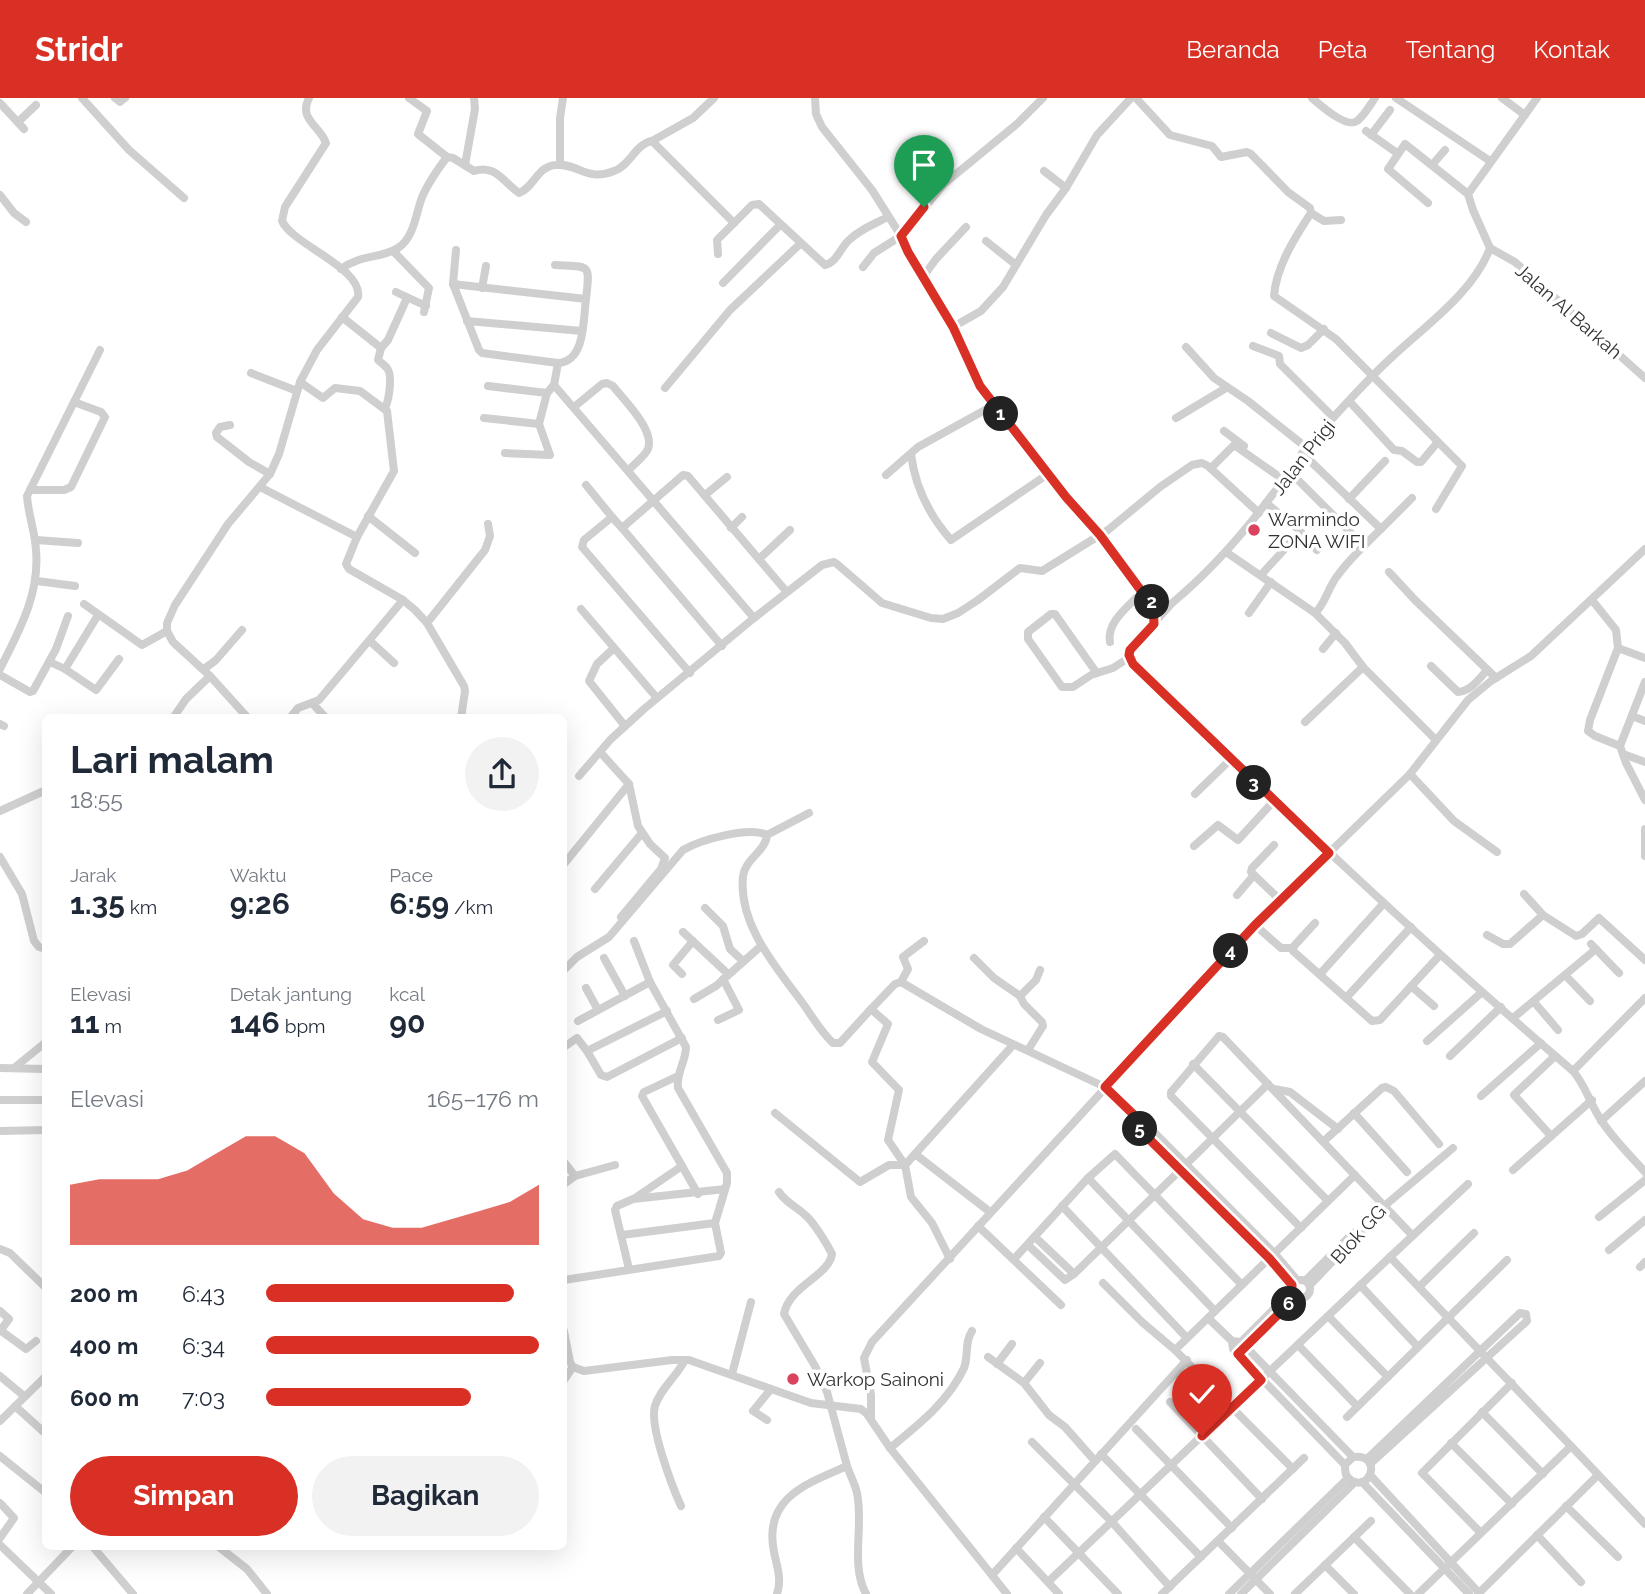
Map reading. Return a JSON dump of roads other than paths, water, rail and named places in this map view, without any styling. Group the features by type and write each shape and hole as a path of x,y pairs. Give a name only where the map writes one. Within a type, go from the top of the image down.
{"street":[{"path":"82,98 129,150 184,198"},
{"path":"115,98 120,102 125,98"},
{"path":"244,714 207,672 173,642 167,631 169,616 175,605 228,524 270,474 279,454 298,386 317,350 358,297 357,285 341,269 290,231 282,221 285,207 326,143 306,116 309,98"},
{"path":"409,98 427,111 418,135 447,158 474,171 490,169 519,193 525,191 543,169 560,164 591,174 603,174 621,168 641,146 693,118 713,98"},
{"path":"465,165 475,109 474,98"},
{"path":"560,164 563,98"},
{"path":"815,98 816,114 822,127 872,190 901,236 953,327 974,376 994,405 1100,535 1142,592 1153,602 1171,604"},
{"path":"863,267 874,253 901,236 944,184 1003,136 1043,98"},
{"path":"953,327 981,311 1003,287 1097,135 1131,98"},
{"path":"1136,98 1170,135 1212,146 1221,157 1247,152 1282,187 1310,208 1311,213 1324,220 1341,220"},
{"path":"1312,98 1345,122 1352,123 1357,121 1375,98"},
{"path":"1396,98 1490,161"},
{"path":"1502,98 1525,115"},
{"path":"1468,194 1537,98"},
{"path":"0,103 21,125 36,104"},
{"path":"1390,110 1369,133 1397,153"},
{"path":"652,141 734,223"},
{"path":"1428,203 1388,169 1404,145 1468,194 1490,248"},
{"path":"1432,165 1446,150"},
{"path":"341,269 358,259 393,251 405,241 418,216 422,197 447,158"},
{"path":"1044,171 1066,188"},
{"path":"0,195 14,213 26,222"},
{"path":"718,254 717,240 755,203 821,263 828,265 855,234 888,217"},
{"path":"1311,213 1283,263 1273,293 1276,299 1336,339 1462,466 1436,509"},
{"path":"723,284 780,225"},
{"path":"923,277 966,227"},
{"path":"986,241 1016,265"},
{"path":"665,388 730,310 800,244"},
{"name":"Jalan Prigi","path":"1130,657 1130,650 1135,644 1171,604 1226,552 1259,513 1304,450 1371,376 1465,289 1483,267 1490,248"},
{"name":"Jalan Al Barkah","path":"1490,248 1515,262 1645,378"},
{"path":"456,250 453,284 482,353 558,363 568,360 579,349 589,274 583,266 555,265"},
{"path":"393,251 429,288 425,309 396,292"},
{"path":"482,288 486,266"},
{"path":"453,284 586,299"},
{"path":"385,408 388,402 389,373 388,368 377,360 407,298"},
{"path":"342,317 381,348"},
{"path":"467,320 582,331"},
{"path":"1271,333 1301,348 1308,345 1324,329"},
{"path":"1253,346 1279,356 1280,365 1333,418"},
{"path":"1186,347 1197,362 1226,388 1248,401 1304,450 1381,529"},
{"path":"0,669 24,619 37,581 36,540 27,496 100,350"},
{"path":"505,453 549,457 539,424 547,393 554,385 558,363"},
{"path":"251,373 298,386 323,398 335,388 360,391 385,408 390,418 394,471 357,537 346,564 403,600 427,623 464,686 462,714"},
{"path":"574,407 601,384 613,386 646,428 649,440 648,450 628,470"},
{"path":"554,385 754,618"},
{"path":"488,386 547,393"},
{"path":"1176,418 1226,388"},
{"path":"30,490 69,489 77,475 105,417 101,412 74,402"},
{"path":"1350,402 1394,450 1402,451 1418,462 1437,443"},
{"path":"886,474 911,454 994,405"},
{"path":"484,418 539,424"},
{"path":"230,425 220,427 216,433 217,437 249,462 270,474"},
{"path":"1224,431 1286,476 1352,534"},
{"path":"1211,468 1234,445 1286,476"},
{"path":"911,454 914,478 920,493 951,540 1048,474"},
{"path":"1349,499 1385,461"},
{"path":"579,776 611,739 657,698 822,565 834,562 882,603 943,619 968,607 1020,568 1042,571 1100,535 1192,465 1202,463 1211,468 1259,513"},
{"path":"622,528 686,474 786,592"},
{"path":"705,495 727,477"},
{"path":"586,485 722,646"},
{"path":"260,487 357,537"},
{"path":"1315,613 1321,608 1328,589 1339,572 1412,498"},
{"path":"1266,503 1298,529 1317,550"},
{"path":"368,516 415,553"},
{"path":"612,517 584,540 582,547 690,673"},
{"path":"731,528 742,517"},
{"path":"427,623 485,550 490,536 488,524"},
{"path":"759,559 790,530"},
{"path":"36,540 78,543"},
{"path":"1261,575 1292,541"},
{"path":"871,1419 871,1395 864,1358 867,1349 1255,925 1410,774 1468,701 1496,678 1531,656 1645,549"},
{"path":"1226,552 1315,613 1336,633 1363,667 1436,740"},
{"path":"1389,572 1496,678"},
{"path":"37,581 75,586"},
{"path":"1249,613 1271,582"},
{"path":"1110,642 1109,631 1113,624 1142,592"},
{"path":"293,714 298,708 319,700 403,600"},
{"path":"1592,600 1616,630 1618,648 1588,731 1645,762"},
{"path":"1153,602 1154,624"},
{"path":"84,604 142,645 167,631"},
{"path":"581,609 657,698"},
{"path":"1096,672 1055,614 1051,614 1028,632 1028,639 1062,687 1073,687 1096,672 1113,668 1130,657 1138,670 1273,802 1440,955 1573,1071 1592,1100 1601,1121 1645,1172"},
{"path":"65,668 98,615"},
{"path":"0,675 32,692 50,662 68,616"},
{"path":"176,714 242,630"},
{"path":"1323,649 1336,633"},
{"path":"370,641 394,663"},
{"path":"614,648 597,664 589,681 625,726"},
{"path":"1618,648 1645,658"},
{"path":"50,662 65,668 96,690 118,659"},
{"path":"1431,666 1458,692 1472,687 1487,670"},
{"path":"1305,722 1363,667"},
{"path":"1645,682 1621,750 1645,798"},
{"path":"313,704 322,714"},
{"path":"1632,716 1645,721"},
{"path":"602,749 629,784 638,826 664,855 665,862 621,917 609,937"},
{"path":"1195,794 1230,760"},
{"path":"1410,774 1454,821 1497,852"},
{"path":"567,860 629,784"},
{"path":"0,811 42,792"},
{"path":"1238,840 1273,802"},
{"path":"567,967 609,937 683,850 692,845 741,832 767,835 809,813"},
{"path":"1194,846 1218,825 1246,847"},
{"path":"1645,829 1645,856"},
{"path":"595,889 642,833"},
{"path":"767,835 765,844 746,866 743,876 748,913 761,946 833,1043 840,1043 895,984 901,982 908,970 903,957 924,942"},
{"path":"1274,845 1251,872 1280,901"},
{"path":"0,857 22,894 34,940 42,948"},
{"path":"1237,895 1254,876"},
{"path":"1524,894 1543,915 1576,936 1582,934 1599,918 1645,960"},
{"path":"1320,974 1384,903"},
{"path":"705,908 723,926 730,949 743,961"},
{"path":"1487,935 1503,944 1510,944 1543,915"},
{"path":"1255,925 1281,948 1293,948 1315,923"},
{"path":"1346,998 1411,927"},
{"path":"683,932 726,977 739,1010 718,1020"},
{"path":"567,1279 719,1256 721,1253 715,1223 727,1173 679,1091 678,1076 686,1052 682,1038 650,982 634,941"},
{"path":"682,974 673,965 693,941"},
{"path":"694,999 726,977 761,946"},
{"path":"1513,1018 1565,975 1593,947 1619,973"},
{"path":"1293,948 1295,953 1367,1018 1377,1021 1440,955"},
{"path":"604,958 625,996"},
{"path":"974,958 994,978 1020,996 1043,1026 1028,1050"},
{"path":"1020,996 1037,980 1040,970"},
{"path":"1565,975 1590,1001"},
{"path":"578,1021 650,982"},
{"path":"901,982 1013,1045 1105,1087 1133,1114 1136,1126 1183,1167 1299,1286"},
{"path":"1411,986 1434,1006"},
{"path":"586,988 598,1010"},
{"path":"1427,1041 1482,992"},
{"path":"1573,1071 1645,998"},
{"path":"1534,1002 1558,1030"},
{"path":"1450,1056 1501,1007"},
{"path":"872,1009 888,1024 872,1062 900,1090 888,1140 911,1197 932,1223 950,1258"},
{"path":"587,1051 667,1011"},
{"path":"1301,1228 1171,1096 1171,1092 1193,1065 1221,1036 1386,1204 1412,1235"},
{"path":"567,1045 577,1038 601,1075 607,1077 682,1038"},
{"path":"1481,1096 1541,1043"},
{"path":"14,1068 42,1045"},
{"path":"775,1113 856,1180 865,1181 883,1168 899,1165 915,1154 1013,1045"},
{"path":"32,1053 42,1065"},
{"path":"1551,1136 1514,1095 1555,1056"},
{"path":"1193,1065 1328,1201"},
{"path":"0,1068 42,1069"},
{"path":"678,1076 642,1096 698,1194"},
{"path":"1601,1121 1645,1082"},
{"path":"1028,1245 1065,1280 1240,1112 1271,1087"},
{"path":"1271,1087 1290,1092 1338,1129"},
{"path":"1324,1141 1382,1088 1391,1088 1439,1144"},
{"path":"0,1100 42,1100"},
{"path":"1513,1170 1592,1100"},
{"path":"1354,1112 1407,1172"},
{"path":"0,1132 42,1130"},
{"name":"Blok GG","path":"1238,1347 1386,1204 1452,1148"},
{"path":"915,1154 990,1212"},
{"path":"1014,1259 1088,1178 1115,1154 1241,1285"},
{"path":"567,1182 575,1176 615,1165"},
{"path":"567,1166 575,1176"},
{"path":"629,1269 615,1208 682,1166"},
{"path":"1175,1350 1355,1175"},
{"path":"1088,1178 1215,1311"},
{"path":"1599,1217 1645,1180"},
{"path":"1048,1582 1468,1184"},
{"path":"633,1199 725,1189"},
{"path":"779,1192 790,1205 810,1219 832,1254 827,1265 794,1293 784,1311 788,1324 815,1366 831,1405 857,1493 858,1560 862,1588 866,1594"},
{"path":"1062,1206 1187,1338"},
{"path":"1609,1250 1645,1220"},
{"path":"622,1235 715,1223"},
{"path":"978,1226 1061,1306"},
{"path":"1419,1287 1474,1233"},
{"path":"1035,1237 1074,1274"},
{"path":"0,1249 10,1253 42,1284"},
{"path":"1390,1257 1645,1524"},
{"path":"1347,1417 1507,1260"},
{"path":"1103,1283 1142,1322 1187,1360 1293,1469"},
{"path":"1360,1285 1418,1347"},
{"path":"732,1374 751,1302"},
{"path":"0,1311 9,1319 0,1331 26,1349 36,1341"},
{"path":"1520,1313 1526,1314 1527,1321 1488,1358 1369,1462 1480,1350 1520,1313"},
{"path":"1328,1316 1388,1377"},
{"path":"1208,1318 1238,1347 1271,1371 1353,1457"},
{"path":"890,1448 939,1405 957,1380 965,1364 967,1339 972,1331"},
{"path":"567,1343 573,1367 567,1376"},
{"path":"997,1364 1012,1344"},
{"path":"1298,1345 1357,1406"},
{"path":"1238,1347 1261,1380 1345,1465 1345,1472 1479,1594 1598,1475"},
{"path":"988,1357 1024,1383 1049,1415 1065,1427 1094,1461"},
{"path":"681,1506 669,1478 654,1416 657,1401 685,1360"},
{"path":"573,1367 592,1371 685,1360 697,1361 811,1403 864,1411 890,1448 1007,1594"},
{"path":"993,1574 1187,1360"},
{"path":"1024,1383 1040,1363"},
{"path":"0,1376 24,1396"},
{"path":"0,1421 42,1380"},
{"path":"1481,1533 1422,1473 1512,1383"},
{"path":"767,1420 753,1411 771,1389"},
{"path":"850,1407 871,1395"},
{"path":"1170,1402 1262,1499"},
{"path":"15,1406 42,1430"},
{"path":"1482,1412 1543,1474"},
{"path":"1136,1429 1232,1528"},
{"path":"1032,1442 1112,1521 1170,1587"},
{"path":"1451,1443 1511,1504"},
{"path":"1418,1594 1572,1446"},
{"path":"1101,1454 1201,1557"},
{"path":"0,1456 42,1491"},
{"path":"1345,1465 1353,1457 1363,1457 1369,1462 1370,1475 1448,1565 1469,1594"},
{"path":"1163,1594 1304,1458"},
{"path":"777,1594 781,1584 773,1548 772,1528 775,1514 795,1491 847,1466"},
{"path":"1229,1594 1253,1576 1355,1481 1370,1475"},
{"path":"0,1503 14,1518 0,1538"},
{"path":"1566,1506 1618,1557"},
{"path":"1044,1517 1118,1594"},
{"path":"1296,1594 1371,1521"},
{"path":"1537,1535 1581,1582"},
{"path":"1354,1537 1409,1594"},
{"path":"1218,1541 1269,1594"},
{"path":"0,1545 51,1594"},
{"path":"1016,1548 1059,1594"},
{"path":"27,1594 69,1550"},
{"path":"96,1550 133,1594"},
{"path":"223,1550 247,1569 267,1594"},
{"path":"1325,1565 1354,1594"},
{"path":"1241,1594 1253,1576"}],"place":[{"name":"Warmindo ZONA WIFI","path":"1254,530"},
{"name":"Warkop Sainoni","path":"793,1379"}]}
